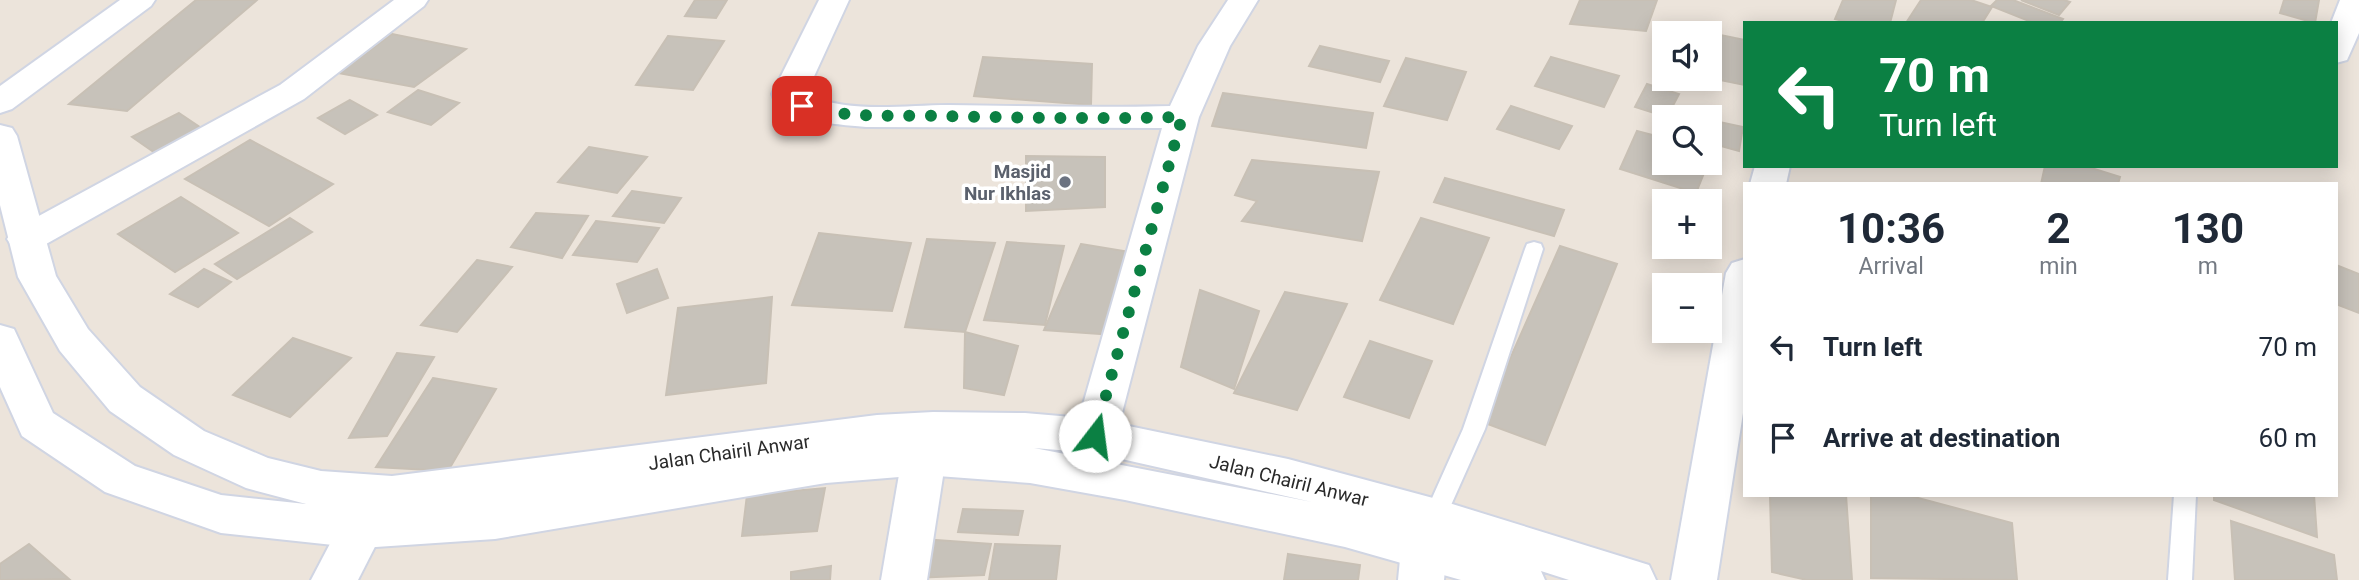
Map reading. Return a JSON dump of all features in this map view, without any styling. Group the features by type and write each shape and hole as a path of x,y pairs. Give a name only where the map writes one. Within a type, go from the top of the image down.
{"main road":[{"path":"0,102 139,0"},
{"path":"26,239 292,92 413,0"},
{"path":"834,0 789,94 790,99 802,106 820,111 867,115 1092,119 1182,117"},
{"path":"1095,436 1182,117 1214,46 1243,0"},
{"path":"2338,48 2356,0"},
{"name":"Jalan Chairil Anwar","path":"0,135 37,277 74,340 125,399 189,443 261,475 321,489 392,495 877,432 933,429 1025,430 1095,436 1288,477 1426,549 1633,580"},
{"path":"1694,580 1743,285"},
{"name":"Jalan Chairil Anwar","path":"0,340 37,424 120,479 221,514 361,529 495,520 826,465 924,457 1030,465 1125,482 1345,528 1426,549 1522,580"},
{"path":"904,580 924,457"},
{"path":"334,580 361,529"}],"lane":[{"path":"1426,549 1474,429 1534,249"},
{"path":"2180,580 2185,497"}],"building":[{"path":"196,0 257,0 127,111 69,104"},
{"path":"695,0 727,0 716,18 685,16"},
{"path":"1580,0 1657,0 1646,31 1570,24"},
{"path":"1843,0 1896,0 1891,21 1835,19"},
{"path":"1921,0 1971,0 1992,7 1983,21 1907,21"},
{"path":"1997,0 2013,0 2063,19 2029,21 1991,6"},
{"path":"2021,0 2064,0 2070,2 2059,15"},
{"path":"2284,0 2319,0 2315,21 2280,13"},
{"path":"392,34 466,49 414,87 338,73"},
{"path":"1722,35 1743,40 1743,85 1722,80"},
{"path":"668,36 724,41 693,90 636,85"},
{"path":"1320,46 1389,61 1380,82 1309,66"},
{"path":"983,57 1092,64 1091,105 974,96"},
{"path":"1551,57 1619,76 1604,107 1535,86"},
{"path":"1406,58 1466,72 1447,120 1384,106"},
{"path":"1647,84 1652,86 1652,91 1679,94 1673,105 1652,105 1652,112 1635,107"},
{"path":"418,90 459,103 431,125 388,112"},
{"path":"1223,93 1373,113 1366,148 1212,126"},
{"path":"350,100 377,115 345,134 318,118"},
{"path":"1511,106 1572,126 1559,149 1497,129"},
{"path":"179,113 207,132 161,157 132,137"},
{"path":"1722,123 1743,127 1739,151 1722,146"},
{"path":"1637,131 1652,135 1652,175 1703,175 1698,189 1683,189 1620,169"},
{"path":"250,140 333,184 269,226 185,179"},
{"path":"589,147 647,157 617,193 558,182"},
{"name":"Masjid Nur Ikhlas","path":"1026,156 1105,157 1105,207 1026,211"},
{"path":"1252,160 1379,172 1362,241 1242,221 1257,201 1235,195"},
{"path":"2045,168 2091,168 2120,177 2119,182 2041,182"},
{"path":"1445,178 1564,210 1554,236 1434,202"},
{"path":"632,191 681,198 664,223 613,216"},
{"path":"181,197 238,233 175,272 118,234"},
{"path":"536,213 588,216 562,258 511,247"},
{"path":"290,218 312,232 237,279 215,264"},
{"path":"1421,218 1489,238 1453,324 1380,300"},
{"path":"596,221 659,228 637,262 573,255"},
{"path":"819,233 911,243 892,311 792,305"},
{"path":"927,239 995,243 965,332 905,327"},
{"path":"1007,242 1064,246 1045,325 984,320"},
{"path":"1081,244 1130,252 1114,335 1044,330"},
{"path":"1560,246 1617,264 1545,445 1482,422"},
{"path":"477,260 512,267 457,332 421,325"},
{"path":"2338,266 2359,274 2359,313 2338,305"},
{"path":"204,269 231,282 198,307 170,294"},
{"path":"657,269 668,298 627,313 617,284"},
{"path":"1200,290 1259,311 1234,389 1181,367"},
{"path":"1285,292 1347,304 1297,410 1234,393"},
{"path":"772,297 766,383 666,395 678,308"},
{"path":"965,332 1018,346 1004,395 964,388"},
{"path":"293,338 351,358 290,417 233,395"},
{"path":"1370,341 1432,361 1409,418 1344,397"},
{"path":"397,353 434,357 387,436 349,438"},
{"path":"433,378 496,389 448,471 376,467"},
{"path":"825,488 817,531 742,536 747,495"},
{"path":"1770,497 1846,497 1852,580 1807,580 1772,572"},
{"path":"1871,497 1914,497 2012,523 2017,580 1871,578"},
{"path":"2214,497 2314,497 2317,537 2214,500"},
{"path":"963,509 1023,511 1018,535 958,532"},
{"path":"2231,521 2334,555 2337,580 2235,580"},
{"path":"922,539 991,544 984,575 913,578"},
{"path":"29,544 69,579 0,580 0,564"},
{"path":"995,544 1060,546 1056,580 989,580"},
{"path":"1288,554 1360,565 1358,580 1284,580"},
{"path":"831,566 830,580 791,580 791,572"}],"place":[{"name":"Masjid Nur Ikhlas","path":"1065,182"}],"route":[{"path":"802,106 820,111 867,115 1092,119 1182,117 1095,436"}]}
